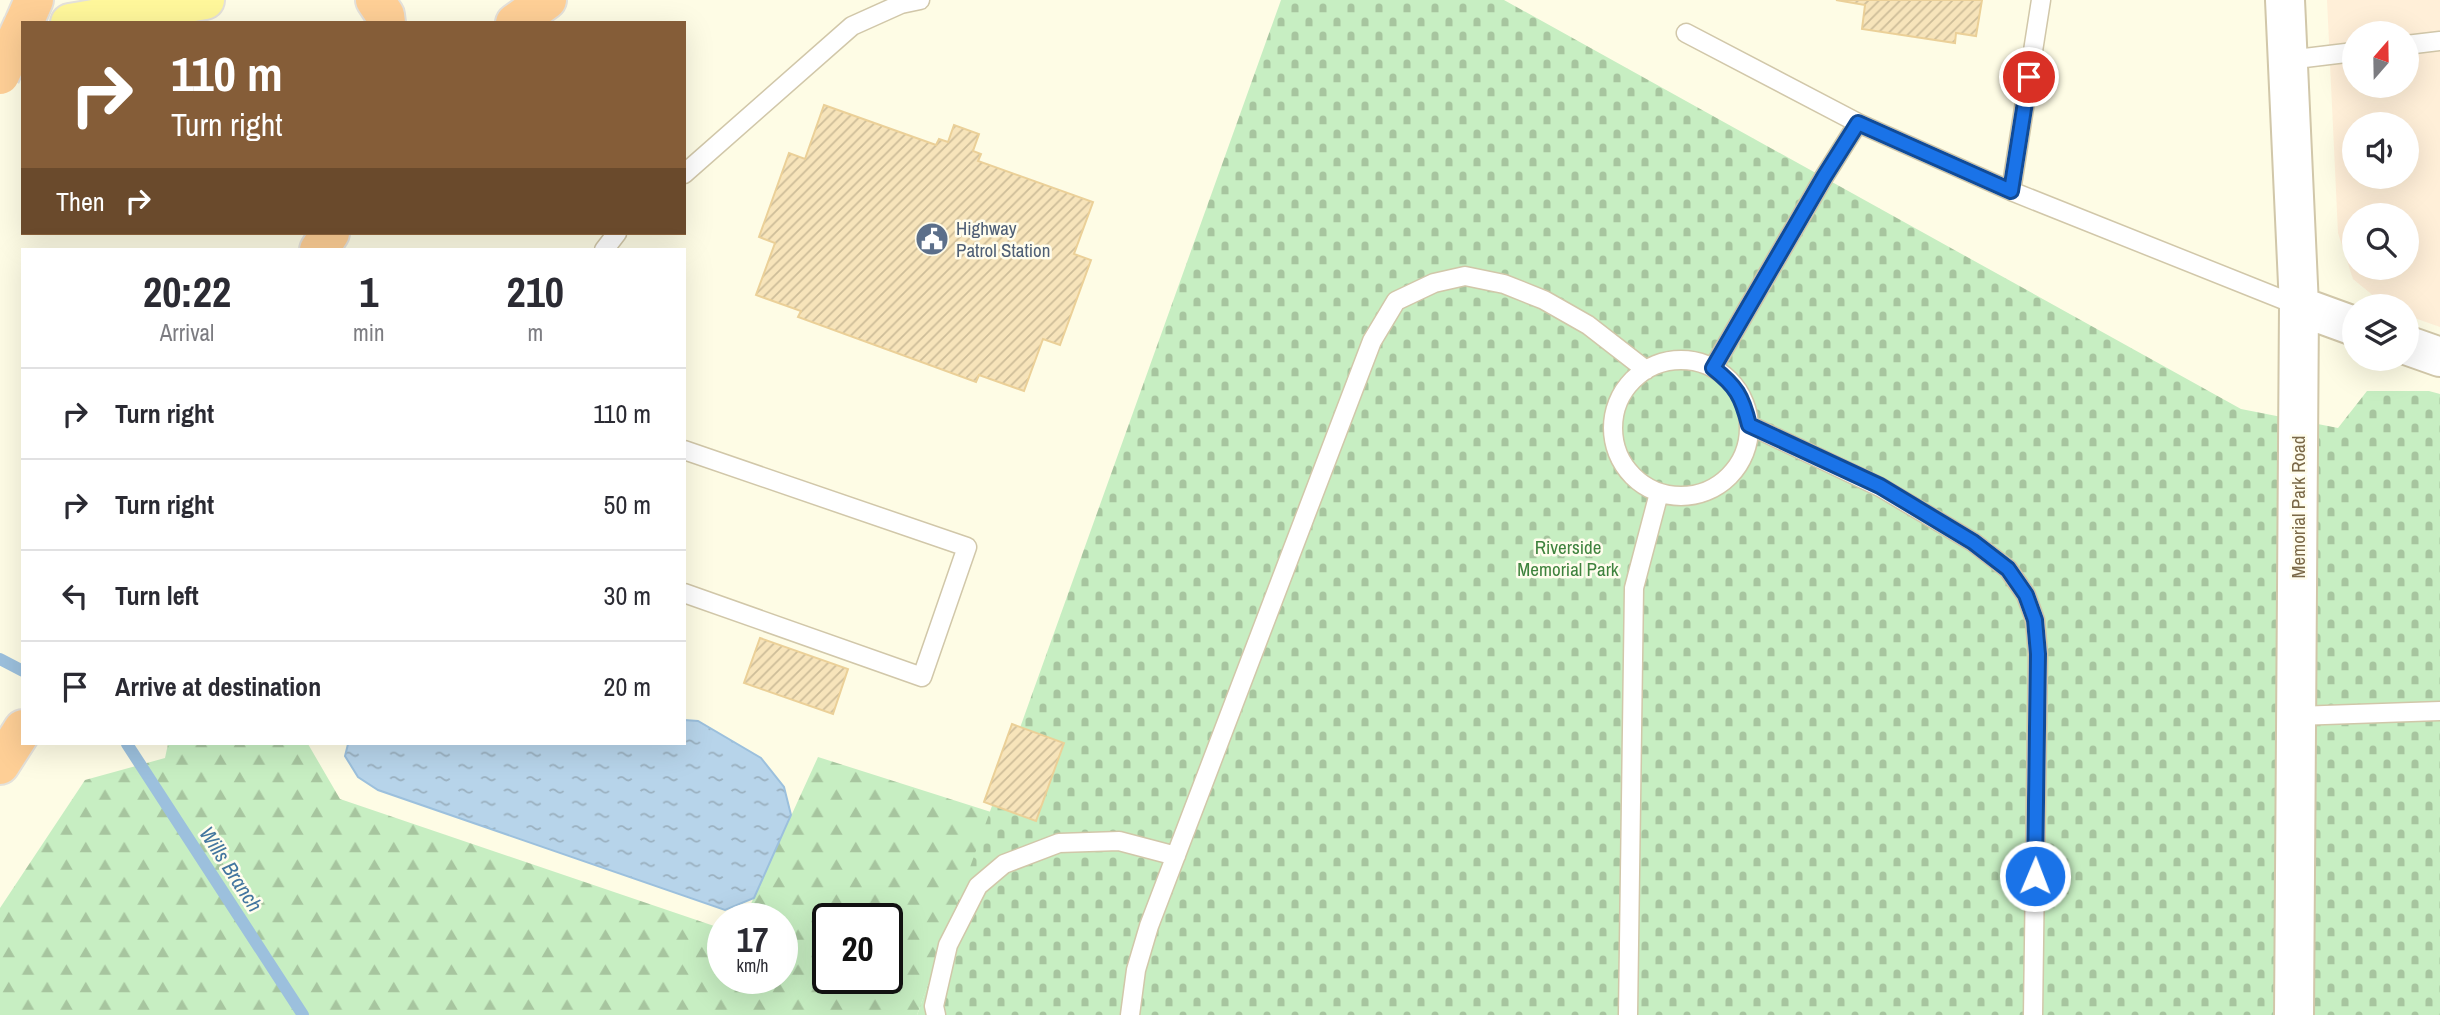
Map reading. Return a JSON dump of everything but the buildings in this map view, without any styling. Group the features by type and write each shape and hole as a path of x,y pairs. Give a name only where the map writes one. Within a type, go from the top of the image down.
{"highway":[{"path":"24,21 34,0"},
{"path":"375,0 386,15 386,21"},
{"path":"518,21 547,0"},
{"path":"0,75 21,28"}],"main road":[{"path":"82,21 205,0"},
{"path":"0,34 21,31"}],"street":[{"name":"Memorial Park Road","path":"2285,0 2299,306 2294,1015"},
{"path":"2299,306 2342,322"},
{"path":"2419,350 2440,357"}],"lane":[{"path":"686,172 852,26 901,4 920,0"},
{"path":"2011,191 2041,0"},
{"path":"1686,33 1858,123 2011,191 2299,306"},
{"path":"2419,43 2440,41"},
{"path":"2288,60 2342,53"},
{"path":"1713,368 1858,123"},
{"path":"1130,1015 1136,970 1149,926 1372,341 1396,301 1434,283 1465,276 1504,284 1544,300 1588,325 1646,370"},
{"path":"1668,361 1691,361 1713,368 1731,382 1744,401 1749,425 1747,447 1738,467 1723,482 1703,493 1681,496 1660,493 1640,483 1625,467 1616,447 1613,426 1617,404 1628,384 1646,370 1668,361"},
{"path":"1749,425 1880,486 1973,542 2008,569 2026,595 2035,620 2038,654 2033,1015"},
{"path":"686,451 967,547 922,677 686,594"},
{"path":"1628,1015 1634,588 1660,493"},
{"path":"2296,716 2440,711"},
{"path":"936,1015 934,1006 948,944 978,886 1004,864 1059,843 1119,841 1176,856"}],"shaded area":[{"path":"2327,0 2440,0 2440,327 2419,320 2419,294 2371,294 2354,280 2419,280 2419,203 2342,203 2342,245 2338,233"}],"green space":[{"name":"Riverside Memorial Park","path":"1281,0 1504,0 2241,409 2338,428 2367,391 2429,391 2440,394 2440,1015 917,1015"},
{"path":"168,745 309,745 340,799 707,924 707,994 798,994 798,903 751,903 818,757 991,812 917,1015 0,1015 0,908 85,780 165,758"}],"water":[{"path":"686,720 698,721 761,758 784,787 791,815 754,898 742,903 707,904 378,790 358,777 345,756 348,745 686,745"}],"waterway":[{"name":"Wills Branch","path":"0,659 21,670"},
{"name":"Wills Branch","path":"128,745 303,1015"}],"place":[{"name":"Highway Patrol Station","path":"932,239"}],"route":[{"path":"2029,77 2011,191 1858,123 1713,368 1731,382 1744,401 1749,425 1880,486 1973,542 2008,569 2026,595 2035,620 2038,654 2035,876"}]}
